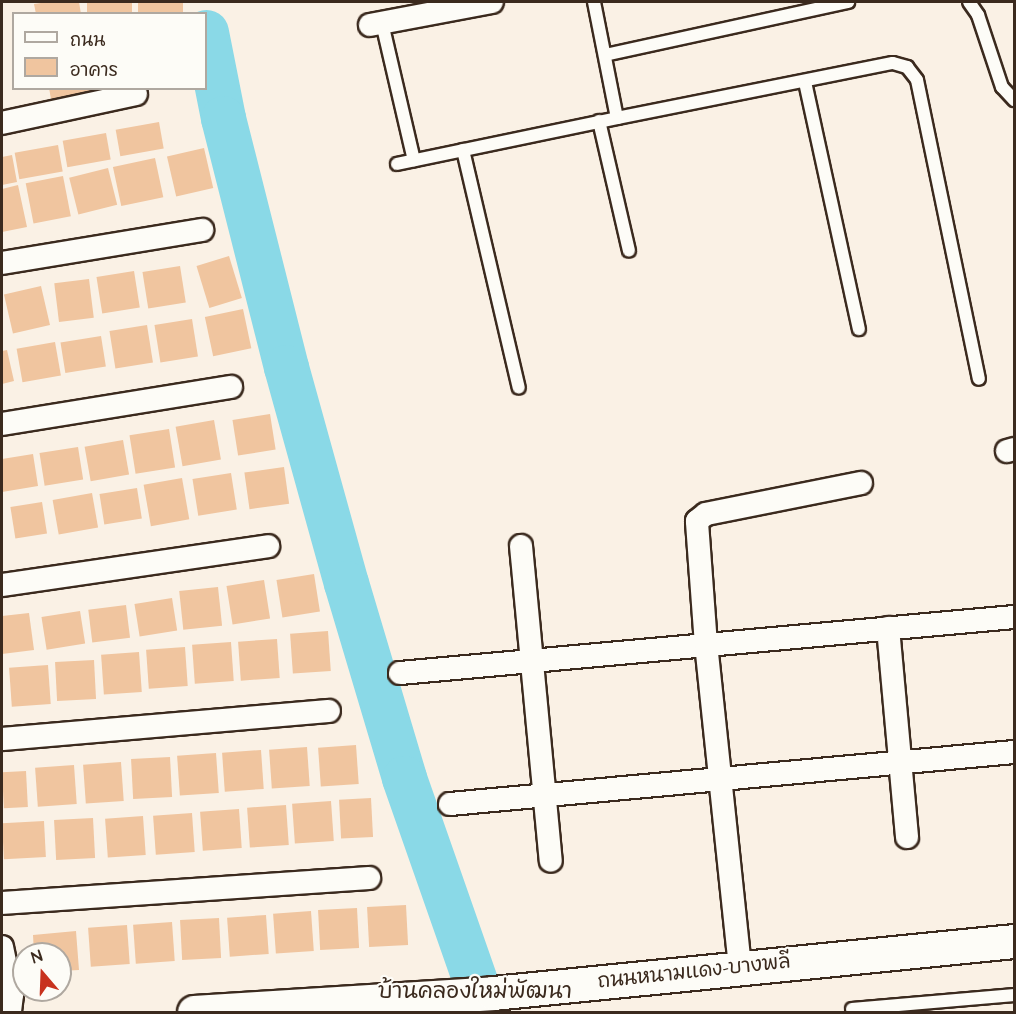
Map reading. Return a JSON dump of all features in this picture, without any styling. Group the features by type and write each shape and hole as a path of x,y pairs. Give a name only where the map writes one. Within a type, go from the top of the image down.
{"main road":[{"name":"ถนนหนามแดง-บางพลี","path":"212,1012 493,993 1014,941"}],"street":[{"path":"376,24 492,2"},
{"path":"2,123 136,94"},
{"path":"2,263 202,230"},
{"path":"2,424 231,387"},
{"path":"740,967 706,645 697,521 706,514 861,483"},
{"path":"2,585 268,546"},
{"path":"520,546 551,861"},
{"path":"400,673 1014,617"},
{"path":"888,628 907,837"},
{"path":"2,739 329,711"},
{"path":"450,804 721,776 1014,752"},
{"path":"2,903 369,878"},
{"path":"2,947 12,995 10,1012"}],"lane":[{"path":"594,2 617,118"},
{"path":"605,55 848,2"},
{"path":"969,2 978,15 1002,87 1014,100"},
{"path":"376,24 414,160"},
{"path":"397,164 599,121 893,63 907,67 917,80 979,379"},
{"path":"805,82 859,329"},
{"path":"599,121 629,251"},
{"path":"463,150 519,388"},
{"path":"852,1009 1014,995"}],"building":[{"path":"79,2 81,12 36,12 34,4"},
{"path":"87,2 132,2 132,12 87,12"},
{"path":"138,2 183,2 183,12 138,12"},
{"path":"49,90 94,90 94,91 51,99"},
{"path":"159,122 164,149 120,156 116,130"},
{"path":"106,133 111,160 67,167 63,141"},
{"path":"58,145 63,172 19,179 15,153"},
{"path":"204,148 213,188 176,196 167,157"},
{"path":"12,155 17,182 2,185 2,157"},
{"path":"155,158 163,197 121,206 113,167"},
{"path":"108,168 117,205 78,215 69,178"},
{"path":"63,176 71,216 34,223 26,183"},
{"path":"18,185 27,227 2,232 2,189"},
{"path":"229,256 242,298 209,308 196,266"},
{"path":"180,266 186,303 148,308 142,272"},
{"path":"134,271 140,308 102,313 96,277"},
{"path":"89,279 94,318 59,322 54,283"},
{"path":"41,286 50,325 13,334 4,295"},
{"path":"243,309 251,348 213,356 205,317"},
{"path":"192,319 198,357 160,362 154,325"},
{"path":"147,325 153,363 115,368 109,331"},
{"path":"101,336 106,367 65,373 61,342"},
{"path":"55,342 61,375 22,382 17,349"},
{"path":"7,350 14,381 2,384 2,351"},
{"path":"270,414 276,450 238,456 232,420"},
{"path":"214,420 221,459 183,466 176,427"},
{"path":"169,429 175,468 136,474 129,435"},
{"path":"123,440 129,474 91,481 85,447"},
{"path":"78,447 83,480 45,486 39,453"},
{"path":"33,454 38,486 2,492 2,459"},
{"path":"284,467 289,504 250,509 244,473"},
{"path":"231,473 237,510 198,516 192,479"},
{"path":"182,478 189,519 151,526 144,485"},
{"path":"137,488 142,519 104,525 99,494"},
{"path":"92,493 98,527 59,534 53,500"},
{"path":"42,502 47,534 15,539 10,507"},
{"path":"314,574 320,612 282,617 276,580"},
{"path":"264,580 270,619 233,624 226,586"},
{"path":"218,587 222,626 183,630 179,591"},
{"path":"172,598 177,631 140,637 134,604"},
{"path":"126,605 130,638 92,642 88,610"},
{"path":"80,611 85,644 47,650 41,617"},
{"path":"29,613 34,650 2,654 2,616"},
{"path":"328,631 331,671 293,674 290,634"},
{"path":"277,639 280,678 241,681 238,642"},
{"path":"231,642 234,681 195,684 192,645"},
{"path":"185,647 188,686 149,689 146,650"},
{"path":"139,652 142,692 104,695 101,655"},
{"path":"94,660 96,699 57,701 55,662"},
{"path":"48,665 51,704 12,707 9,668"},
{"path":"356,745 359,784 321,787 318,748"},
{"path":"307,747 310,786 272,789 269,750"},
{"path":"261,750 264,789 225,792 222,753"},
{"path":"216,753 219,793 180,796 177,756"},
{"path":"170,757 172,797 133,799 131,759"},
{"path":"121,762 124,801 86,804 83,765"},
{"path":"74,765 77,804 38,807 35,768"},
{"path":"26,771 28,807 4,808 2,772"},
{"path":"371,798 373,837 341,839 339,800"},
{"path":"331,801 334,841 295,844 292,804"},
{"path":"286,805 289,845 250,848 247,808"},
{"path":"239,809 242,848 203,851 200,812"},
{"path":"192,813 195,852 156,855 153,816"},
{"path":"143,816 146,855 108,858 105,819"},
{"path":"93,818 95,858 56,860 54,820"},
{"path":"44,821 46,857 4,859 2,823"},
{"path":"406,905 408,945 369,947 367,907"},
{"path":"357,908 359,948 320,950 318,910"},
{"path":"311,911 314,951 276,954 273,914"},
{"path":"266,915 269,954 230,957 227,918"},
{"path":"219,918 221,958 182,960 180,920"},
{"path":"172,922 175,961 136,964 133,925"},
{"path":"127,925 130,964 91,967 88,928"},
{"path":"76,931 79,970 72,970 72,942 33,942 33,935"}],"waterway":[{"path":"207,37 223,118 286,367 346,583 404,778 486,1012"}],"district":[{"name":"บ้านคลองใหม่พัฒนา","path":"475,992"}]}
